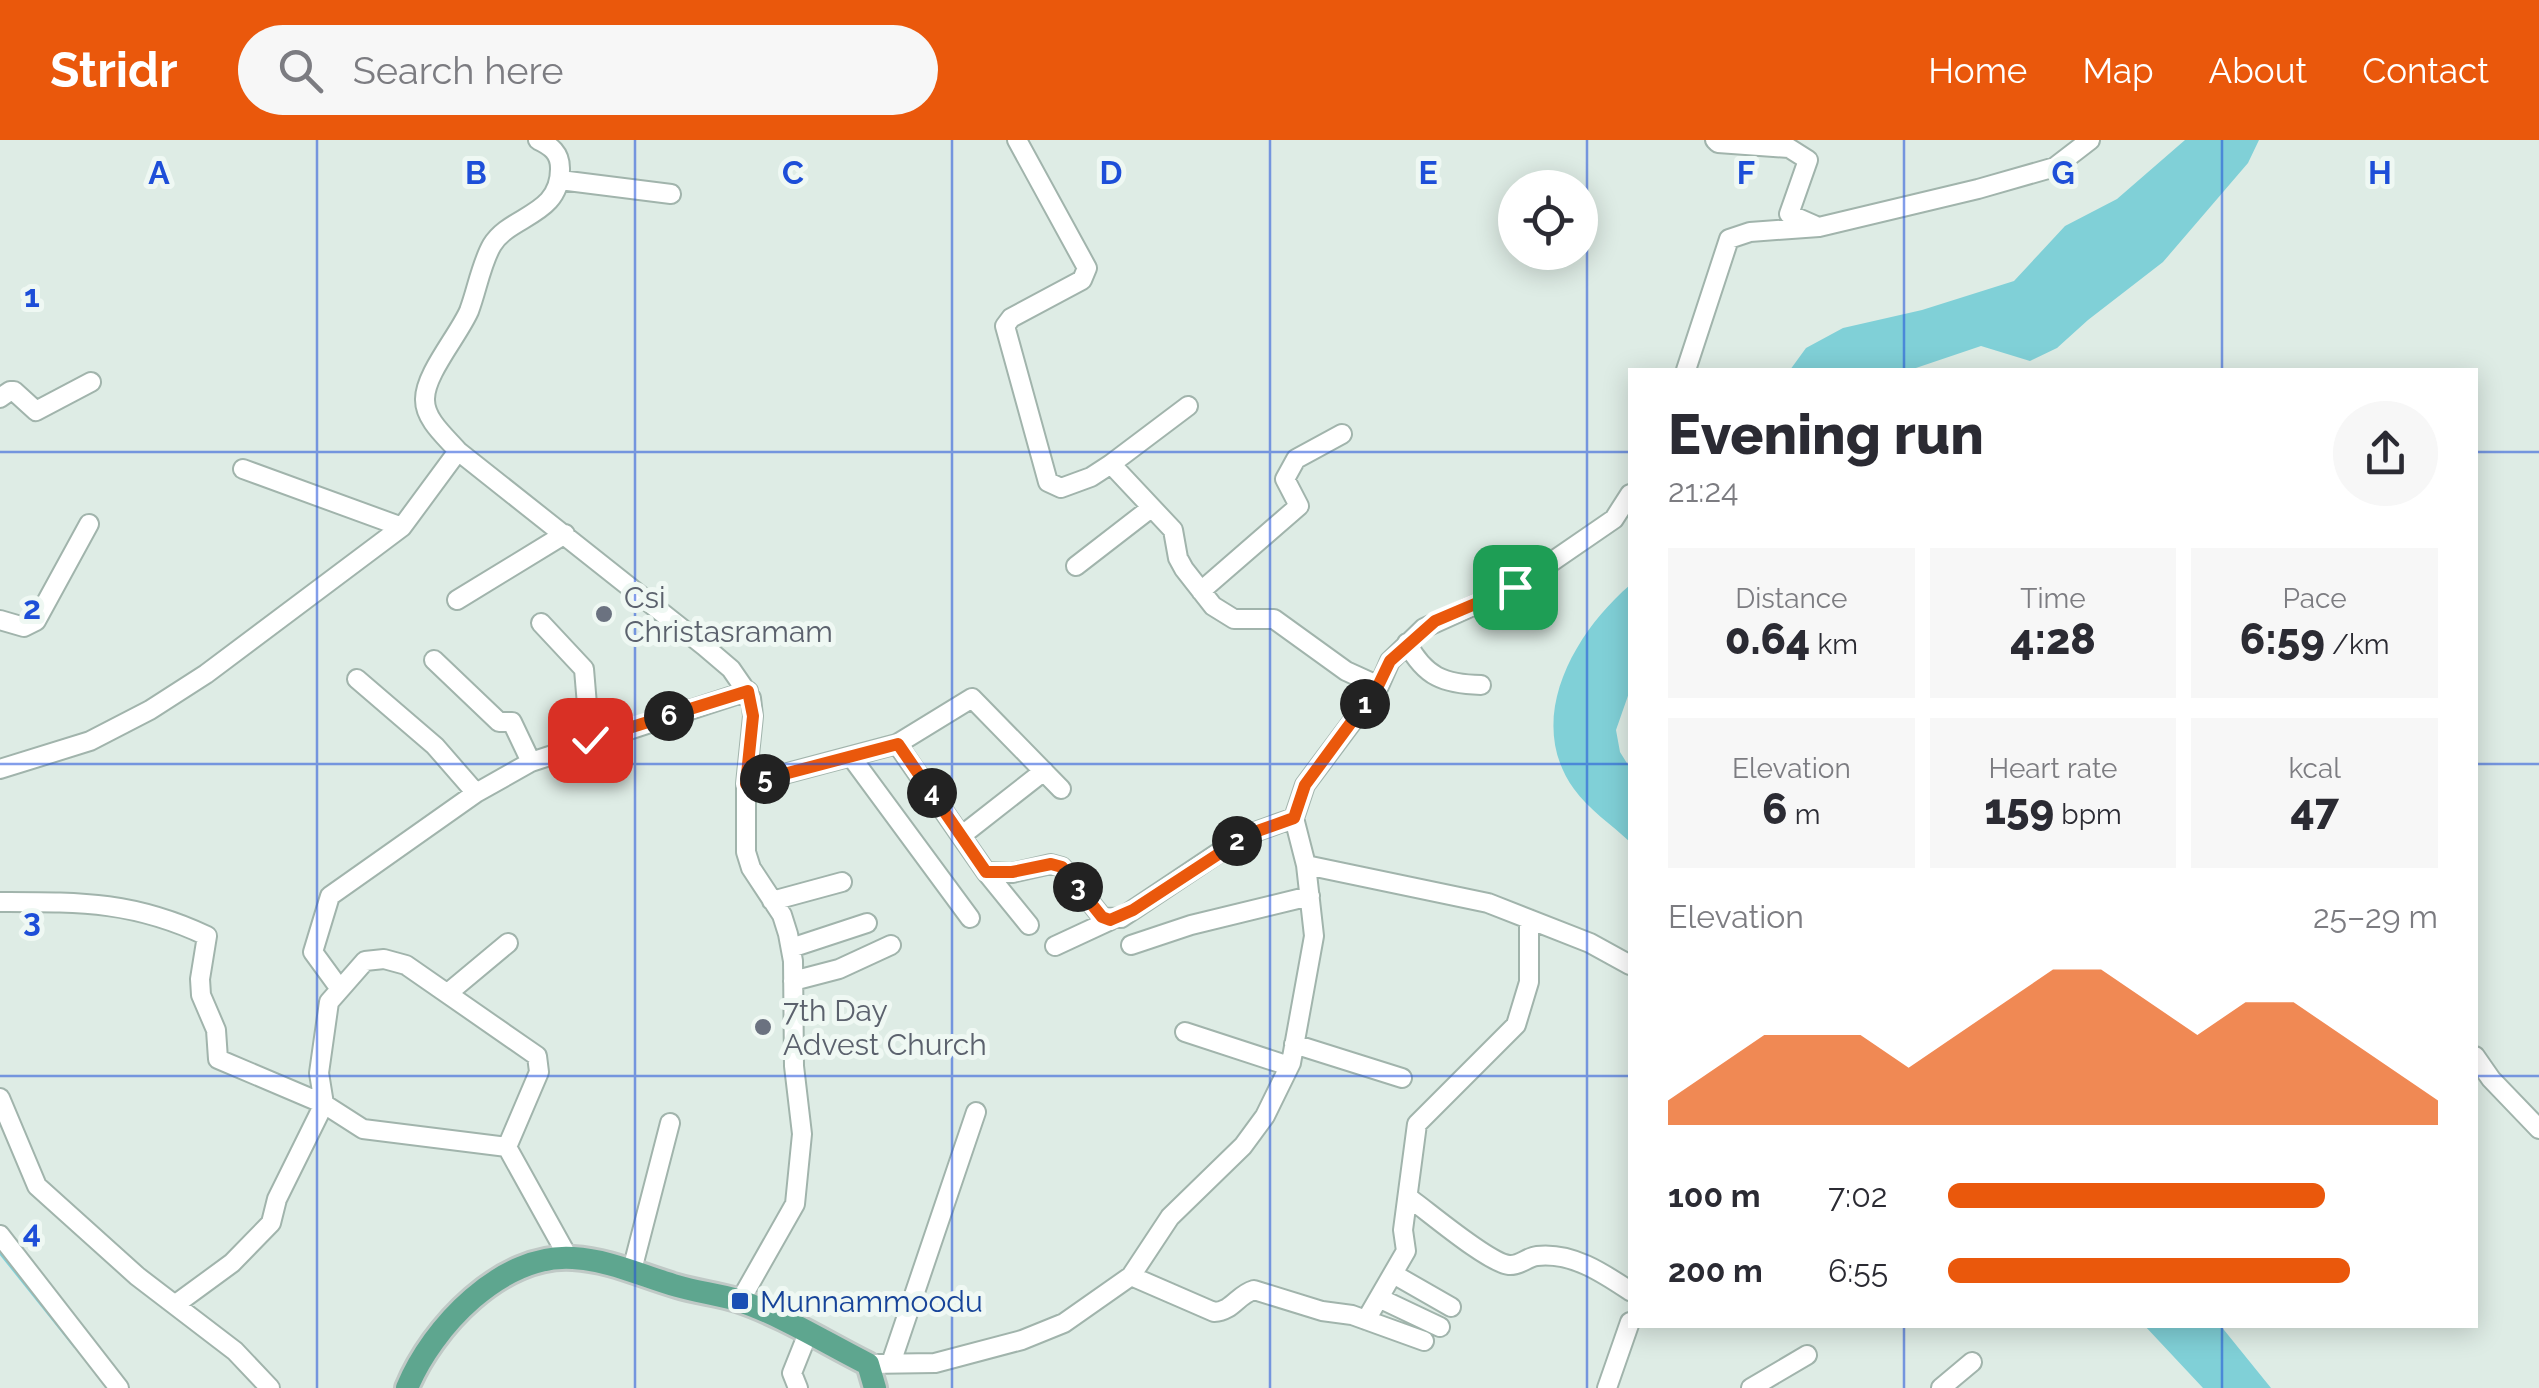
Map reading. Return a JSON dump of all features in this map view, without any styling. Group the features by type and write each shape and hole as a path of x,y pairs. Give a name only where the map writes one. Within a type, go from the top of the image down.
{"main road":[{"path":"406,1388 416,1365 474,1298 506,1274 568,1257 632,1270 740,1301 880,1364 875,1388"}],"street":[{"path":"538,140 552,146 561,162 560,180 549,201 493,242 468,314 428,384 425,400 428,414 458,451 704,646 731,669 748,691 753,716 746,784 746,852 782,915 790,948 794,1066 802,1134 795,1204 740,1301"},
{"path":"1017,140 1086,268 1082,280 1011,318 1005,326 1048,482 1061,488 1092,476 1188,406"},
{"path":"1715,140 1788,148 1808,160 1789,214 1819,227"},
{"path":"1687,368 1728,239 1750,232 1819,227 1978,190 2055,167 2090,140"},
{"path":"560,180 671,194"},
{"path":"0,398 10,390 36,411 91,382"},
{"path":"1202,591 1299,506 1285,479 1296,459 1342,434"},
{"path":"0,769 90,742 206,674 402,527 458,451"},
{"path":"1110,464 1173,530 1178,558 1213,606 1234,619 1274,620 1346,672 1378,686"},
{"path":"243,469 402,527"},
{"path":"976,1112 880,1364 935,1363 1022,1340 1064,1323 1130,1276 1170,1217 1243,1146 1265,1116 1288,1066 1314,936 1306,865 1294,818 1305,785 1378,686 1390,661 1408,643 1435,621 1515,587 1614,519 1628,497"},
{"path":"1076,566 1151,508"},
{"path":"0,620 24,627 36,621 90,524"},
{"path":"457,600 565,534"},
{"path":"541,623 584,668 590,740"},
{"path":"1408,643 1417,662 1440,679 1482,685"},
{"path":"434,660 499,722 512,722 531,762"},
{"path":"357,678 435,746 476,793"},
{"path":"340,989 313,952 330,896 476,793 531,762 748,691"},
{"path":"746,784 898,744 969,698 975,698 1060,789"},
{"path":"898,744 986,872 1029,925"},
{"path":"852,758 970,918"},
{"path":"961,836 1044,772"},
{"path":"1055,946 1133,910 1249,834 1294,818"},
{"path":"986,872 1012,872 1051,864 1062,867 1102,917 1110,920"},
{"path":"1306,865 1488,903 1590,944 1628,965"},
{"path":"772,901 842,882"},
{"path":"1131,944 1190,925 1310,896"},
{"path":"0,902 118,906 169,918 207,936 201,994 216,1030 218,1059 324,1104 363,1129 507,1147"},
{"path":"1366,1320 1406,1252 1403,1230 1417,1124 1516,1025 1529,982 1529,920"},
{"path":"790,948 867,923"},
{"path":"448,993 508,944"},
{"path":"793,981 839,969 892,946"},
{"path":"176,1304 232,1263 271,1223 278,1199 324,1104 319,1073 329,1002 365,961 384,958 406,965 538,1056 538,1072 507,1147"},
{"path":"1185,1032 1288,1066"},
{"path":"1294,1044 1402,1078"},
{"path":"2478,1060 2539,1129"},
{"path":"0,1098 36,1186 137,1276 235,1350 270,1388"},
{"path":"632,1270 670,1123"},
{"path":"507,1147 568,1257"},
{"path":"1412,1200 1500,1262 1519,1264 1543,1255 1578,1261 1628,1290"},
{"path":"0,1235 119,1388"},
{"path":"1395,1275 1451,1307"},
{"path":"1130,1276 1214,1312 1228,1310 1254,1290 1366,1320 1424,1342"},
{"path":"1381,1299 1440,1327"},
{"path":"1608,1388 1628,1328"},
{"path":"798,1388 792,1373 808,1333"},
{"path":"1752,1388 1807,1355"},
{"path":"1941,1388 1972,1362"}],"water":[{"path":"2185,140 2259,140 2248,163 2163,262 2057,348 2030,361 1981,346 1916,368 1791,368 1806,348 1843,328 1922,310 2014,281 2065,226 2117,199"},
{"path":"1628,587 1628,696 1616,730 1620,752 1628,765 1628,840 1574,789 1560,762 1554,735 1562,679 1574,652 1609,605"},
{"path":"2147,1328 2222,1328 2271,1388 2203,1388"}],"waterway":[{"path":"0,1252 75,1346"}],"place":[{"name":"Csi Christasramam","path":"604,614"},
{"name":"7th Day Advest Church","path":"763,1027"},
{"name":"Munnammoodu","path":"740,1301"}],"route":[{"path":"590,740 748,691 753,716 746,784 898,744 986,872 1012,872 1051,864 1062,867 1102,917 1110,920 1133,910 1249,834 1294,818 1305,785 1378,686 1390,661 1435,621 1515,587"}]}
